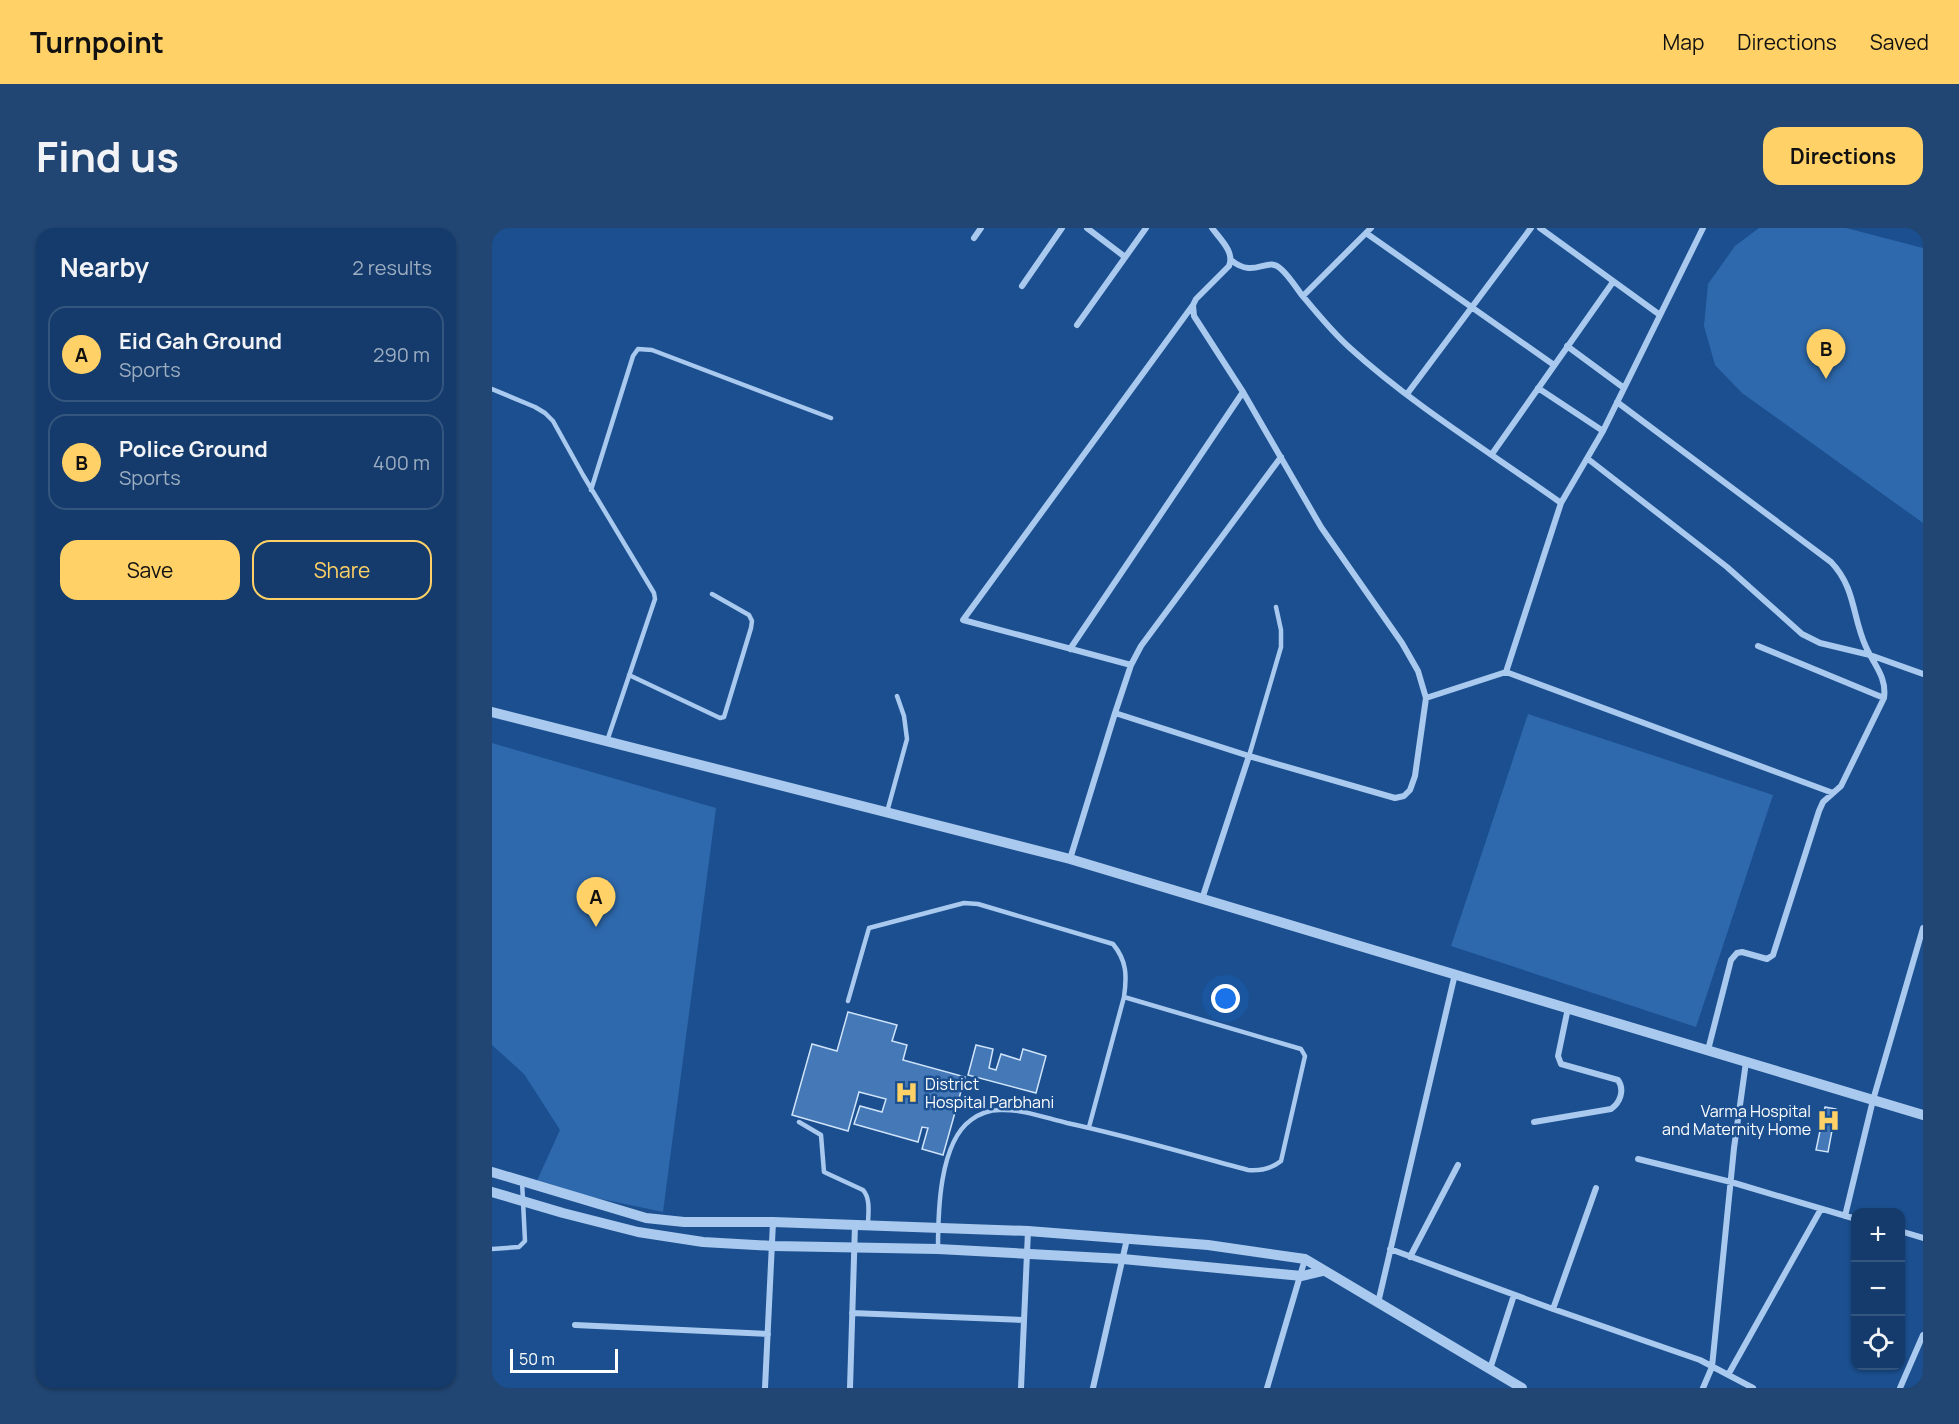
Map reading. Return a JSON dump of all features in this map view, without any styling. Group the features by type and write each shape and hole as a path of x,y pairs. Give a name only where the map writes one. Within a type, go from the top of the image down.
{"street":[{"path":"974,238 981,228"},
{"path":"1022,286 1062,228"},
{"path":"1087,228 1125,257"},
{"path":"1077,325 1146,228"},
{"path":"1131,665 963,620 1196,299 1228,266 1231,260 1230,252 1212,228"},
{"path":"1407,394 1531,228"},
{"path":"1540,228 1659,315"},
{"path":"1506,672 1561,503 1603,431 1703,228"},
{"path":"1303,296 1369,230 1471,307 1554,365"},
{"path":"1231,260 1245,268 1254,269 1269,264 1280,267 1349,347 1407,394 1561,503"},
{"path":"1492,454 1613,282"},
{"path":"1115,713 1249,756 1395,798 1404,796 1410,790 1415,776 1426,698 1418,671 1402,643 1321,527 1243,392 1194,316 1193,305"},
{"path":"1567,346 1624,388"},
{"path":"1538,388 1603,431"},
{"path":"1070,650 1243,392"},
{"path":"1617,402 1831,562 1842,573 1849,587 1865,646 1884,681 1884,698 1841,786 1823,802 1819,811 1773,955 1767,959 1742,952 1737,953 1731,960 1707,1050"},
{"path":"1070,859 1131,665 1141,646 1281,457"},
{"path":"1588,459 1727,567 1802,634 1820,643 1870,655 1923,674"},
{"path":"1758,646 1884,698"},
{"path":"1426,698 1506,672 1833,793"},
{"path":"492,712 1070,859 1923,1115"},
{"path":"1202,899 1249,756"},
{"path":"1845,1216 1873,1100 1923,928"},
{"path":"1378,1303 1455,973"},
{"path":"1534,1122 1611,1109 1618,1103 1622,1089 1618,1080 1561,1064 1559,1061 1558,1056 1568,1008"},
{"path":"1703,1388 1712,1367 1746,1062"},
{"path":"1638,1159 1731,1182 1851,1218"},
{"path":"1410,1257 1458,1165"},
{"path":"492,1172 646,1218 684,1222 774,1222 1028,1231 1208,1245 1305,1259 1522,1388"},
{"path":"1552,1310 1596,1188"},
{"path":"492,1192 638,1233 703,1242 774,1246 938,1249 1123,1259 1302,1276 1323,1271"},
{"path":"1728,1375 1821,1209"},
{"path":"765,1388 774,1222"},
{"path":"850,1388 855,1225"},
{"path":"1021,1388 1028,1231"},
{"path":"1905,1233 1923,1238"},
{"path":"1093,1388 1127,1239"},
{"path":"1205,1267 1208,1245"},
{"path":"1390,1249 1552,1310 1700,1360 1753,1388"},
{"path":"1267,1388 1302,1276 1305,1259"},
{"path":"1490,1369 1514,1295"},
{"path":"852,1313 1024,1320"},
{"path":"575,1325 768,1334"},
{"path":"1900,1388 1923,1335"}],"lane":[{"path":"591,490 633,356 638,349 652,350 831,418"},
{"path":"492,389 545,413 553,421 656,599 607,741"},
{"path":"629,675 720,718 724,717 752,621 749,615 712,594"},
{"path":"1249,756 1281,647 1281,630 1275,606"},
{"path":"887,812 907,738 904,716 897,696"},
{"path":"848,1001 869,928 971,902 1113,944 1123,959 1125,968 1124,997 1089,1127"},
{"path":"938,1249 938,1227 945,1167 959,1131 969,1121 990,1111 1002,1110 1089,1127 1248,1170 1258,1171 1276,1165 1283,1156 1305,1056 1301,1049 1124,997"},
{"path":"799,1122 821,1135 823,1139 822,1169 824,1172 828,1176 863,1190 866,1194 868,1225"},
{"path":"492,1250 519,1247 525,1241 522,1181"}],"shaded area":[{"path":"1759,228 1846,228 1923,248 1923,523 1742,393 1715,365 1704,326 1708,284 1735,246"},
{"path":"1528,714 1773,795 1696,1027 1451,946"},
{"path":"492,743 716,808 663,1212 535,1185 560,1130 524,1074 492,1045"}],"building":[{"path":"848,1012 897,1025 892,1041 907,1045 903,1060 965,1077 943,1155 922,1149 928,1128 922,1127 918,1142 854,1124 860,1106 882,1112 886,1099 859,1092 848,1131 792,1115 812,1044 837,1051"},
{"path":"976,1045 993,1049 989,1068 996,1070 1001,1054 1020,1060 1023,1049 1046,1056 1036,1093 968,1075"},
{"path":"1825,1107 1836,1109 1828,1152 1816,1150"}],"place":[{"name":"Police Ground","path":"1826,379"},
{"name":"Eid Gah Ground","path":"596,927"},
{"name":"District Hospital Parbhani","path":"907,1093"},
{"name":"Varma Hospital and Maternity Home","path":"1829,1120"}]}
